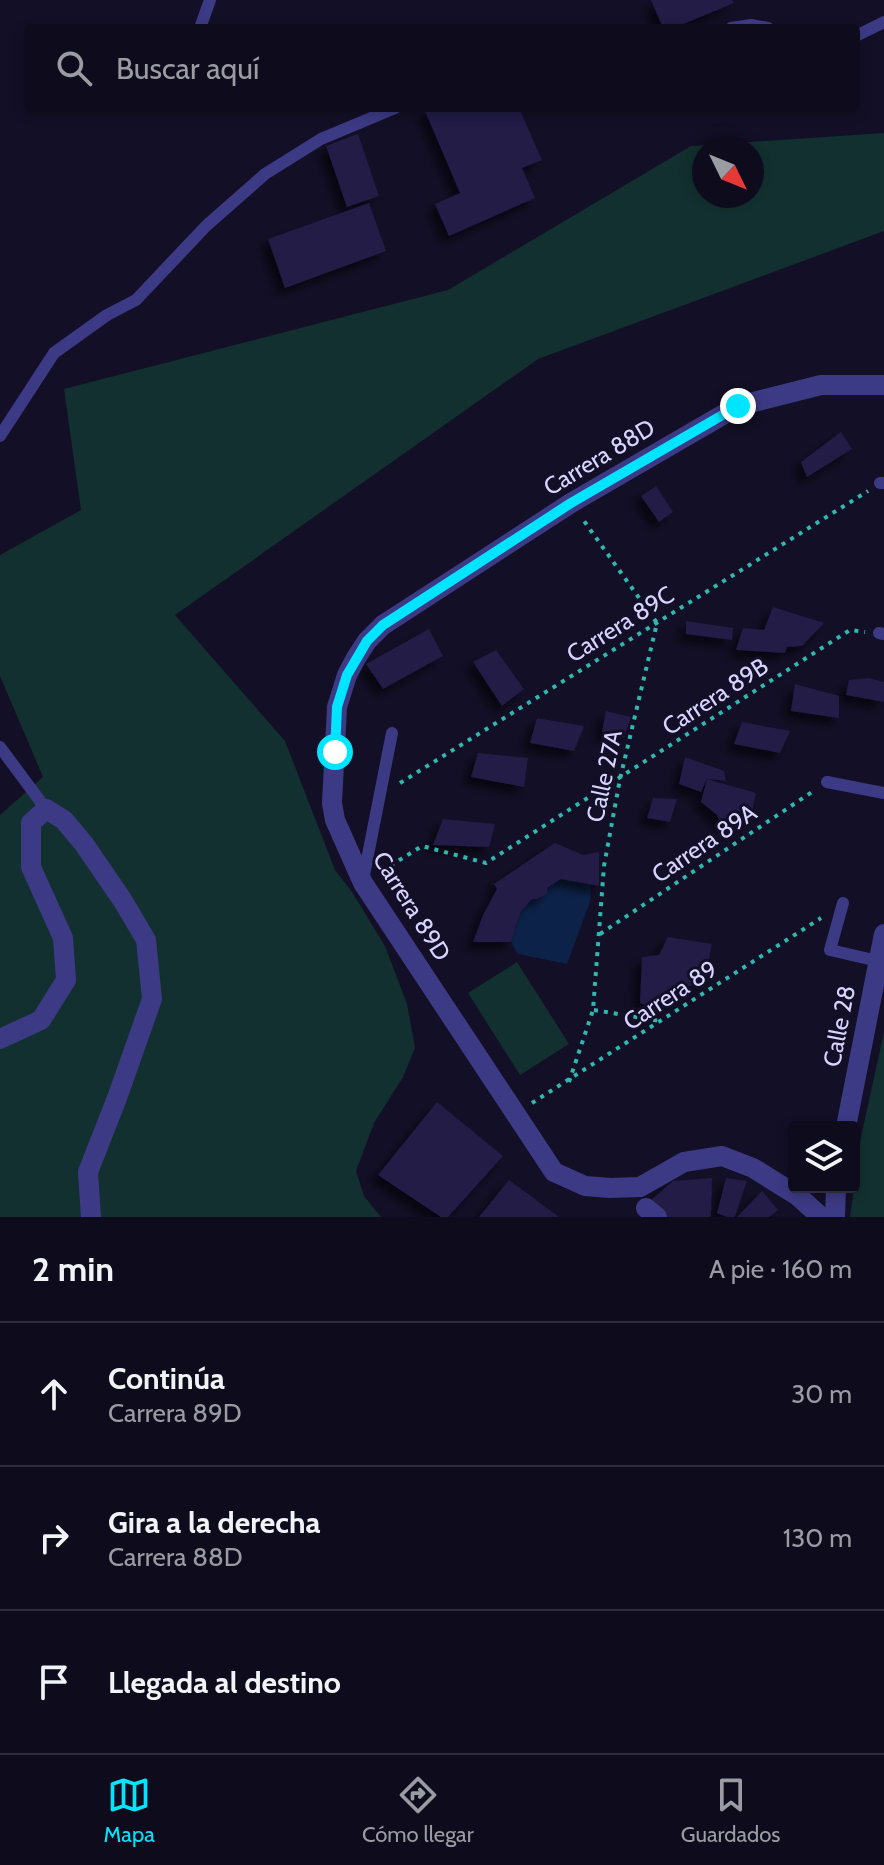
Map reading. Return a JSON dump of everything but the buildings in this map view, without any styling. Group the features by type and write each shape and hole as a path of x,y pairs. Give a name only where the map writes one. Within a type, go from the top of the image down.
{"street":[{"name":"Carrera 88D","path":"367,641 383,625 571,503 738,406 821,385 884,385"},
{"name":"Carrera 89D","path":"367,641 347,675 337,707 332,803 335,820 363,883 554,1172 585,1186 640,1187 684,1162 722,1156 753,1168 798,1196 821,1217"},
{"path":"0,1039 41,1020 66,980 63,938 31,867 31,823 46,809 64,820 84,844 146,940 152,999 88,1172 91,1217"},
{"name":"Calle 28","path":"847,1121 884,934"},
{"path":"835,1217 836,1193"}],"lane":[{"path":"201,24 210,0"},
{"path":"860,34 884,22"},
{"path":"0,436 54,353 107,315 136,300 206,226 265,174 321,139 385,112"},
{"path":"363,883 392,733"},
{"path":"0,747 46,809"},
{"path":"827,782 884,793"},
{"path":"843,903 830,950 878,961"}],"path":[{"name":"Carrera 89C","path":"380,796 882,483"},
{"path":"571,503 657,623"},
{"name":"Calle 27A","path":"569,1082 593,1010 604,866 620,779 657,623"},
{"name":"Carrera 89B","path":"363,883 422,846 486,863 850,630 881,634"},
{"name":"Carrera 89A","path":"600,934 827,782"},
{"name":"Carrera 89","path":"516,1114 843,903"},
{"path":"593,1010 663,1021"}],"green space":[{"path":"884,133 884,231 538,359 175,615 285,741 335,870 385,946 407,1004 415,1048 403,1077 374,1123 356,1171 364,1196 381,1217 0,1217 0,815 43,777 0,676 0,555 81,510 64,389 448,290 691,146 692,208 764,208 764,141"},
{"path":"517,962 569,1044 520,1075 468,993"},
{"path":"884,1032 884,1217 850,1217 853,1193 860,1193 861,1137"}],"water":[{"path":"561,879 590,884 591,899 567,964 518,954 511,942 520,913 532,899 547,893 547,888"}],"route":[{"path":"335,752 337,707 347,675 367,641 383,625 571,503 738,406"}]}
